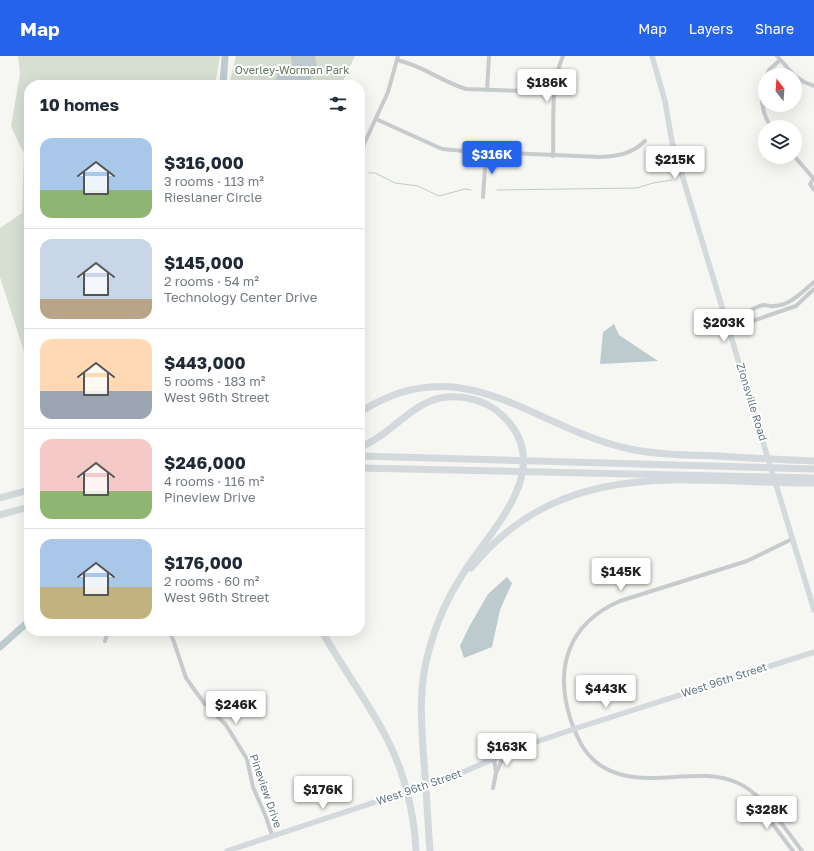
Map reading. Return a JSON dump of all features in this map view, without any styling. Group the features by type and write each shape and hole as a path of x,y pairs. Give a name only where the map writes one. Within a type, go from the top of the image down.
{"highway":[{"path":"365,409 380,401 405,392 436,387 465,388 502,398 609,444 662,453 814,461"},
{"path":"365,445 373,441 423,404 441,398 454,397 474,399 494,409 511,426 522,450 524,468 521,483 516,496 463,573 450,598 433,637 422,682 421,716 430,851"},
{"path":"365,456 814,469"},
{"path":"365,468 761,479 814,483"},
{"path":"789,480 814,478"},
{"path":"450,598 472,567 504,534 542,508 570,496 603,486 630,482 761,479"},
{"path":"0,498 24,491"},
{"path":"0,515 24,508"},
{"path":"325,636 381,726 394,753 410,802 416,851"}],"main road":[{"name":"Zionsville Road","path":"652,56 665,101 672,142 730,324 814,610"},
{"name":"West 96th Street","path":"227,851 454,776 521,746 814,652"}],"street":[{"path":"487,90 489,56"},
{"path":"553,156 555,92 559,67 563,56"},
{"path":"365,142 388,92 398,58 412,63 466,89 555,92"},
{"path":"770,68 778,58 787,68"},
{"path":"802,81 814,86"},
{"path":"376,119 442,149 553,156 613,156 636,150 646,141"},
{"path":"483,197 486,152"},
{"path":"801,164 813,178 810,184 814,190"},
{"path":"730,324 736,318 746,315 751,309 765,305 774,306 793,301 814,282"},
{"path":"730,324 738,326 787,311 796,306 814,289"},
{"path":"792,539 748,561 620,601 605,608 595,616 575,638 570,648 564,669 563,683 565,700 579,743 586,754 602,767 622,775 647,778 721,776 740,784 771,810 802,851"},
{"path":"106,641 107,636"},
{"name":"Pineview Drive","path":"171,636 186,678 204,703 226,725 247,759 252,787 266,817 272,835"},
{"path":"493,788 496,773 505,754"},
{"path":"494,759 496,773"},
{"path":"758,798 771,822 793,851"}],"green space":[{"path":"18,56 220,56 216,80 24,80 24,154 11,126 20,74"},
{"name":"Overley-Worman Park","path":"236,56 355,56 343,80 230,80"},
{"path":"24,154 24,351 0,277 0,228 22,213"}],"shaded area":[{"path":"291,56 315,56 317,67 310,80 276,80 278,75 283,70 292,65"},
{"path":"614,324 619,335 658,361 600,364 603,332"},
{"path":"507,577 512,583 500,610 492,647 464,658 460,646 469,627 488,594"}],"waterway":[{"path":"223,80 225,56"},
{"path":"369,173 375,173 395,183 418,186 439,196 465,189 471,190"},
{"path":"497,190 637,188 653,183 672,180"},
{"path":"0,647 24,625"}]}
